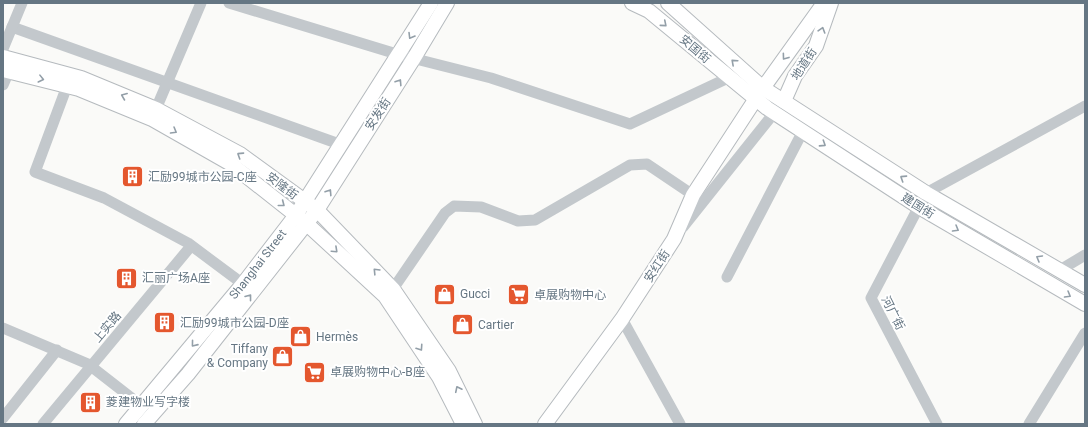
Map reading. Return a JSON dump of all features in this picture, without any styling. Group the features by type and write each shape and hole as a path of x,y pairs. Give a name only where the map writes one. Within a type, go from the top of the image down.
{"main road":[{"name":"安发街","path":"311,207 342,145 400,55 431,3"},
{"name":"安发街","path":"302,220 414,58 447,3"},
{"name":"安国街","path":"632,3 649,11 728,78 759,94"},
{"name":"安国街","path":"668,3 759,94"},
{"name":"安红街","path":"545,424 622,319 674,239 693,195 759,94 824,3"},
{"name":"地道街","path":"784,101 795,76 816,46 831,3"},
{"name":"安隆街","path":"3,57 81,78 240,154 311,207 393,289 449,370 475,424"},
{"name":"安隆街","path":"6,70 79,89 154,114 231,164 302,220 385,296 439,376 463,424"},
{"name":"建国街","path":"759,94 784,101 926,193 1085,285"},
{"name":"建国街","path":"759,94 774,113 919,207 1085,304"},
{"name":"Shanghai Street","path":"146,414 243,284 302,220"},
{"name":"Shanghai Street","path":"126,424 146,414 188,374 302,220"}],"street":[{"path":"3,49 22,3"},
{"path":"154,114 201,3"},
{"path":"229,3 400,55 491,78 630,124 728,78"},
{"path":"12,27 342,145"},
{"path":"3,85 6,70"},
{"path":"67,86 36,172 104,198 192,246 243,284"},
{"path":"926,193 1085,106"},
{"path":"674,239 774,113"},
{"path":"727,277 803,131"},
{"path":"393,289 445,213 454,206 482,207 518,221 535,220 630,165 647,164 693,195"},
{"name":"河广街","path":"926,193 871,298 937,424"},
{"name":"上实路","path":"43,424 192,246"},
{"path":"1060,270 1085,255"},
{"path":"622,319 680,424"},
{"path":"3,328 57,350 91,366 146,414"},
{"path":"1029,424 1085,332"},
{"path":"4,416 57,350"}],"place":[{"name":"汇励99城市公园-C座","path":"132,177"},
{"name":"汇丽广场A座","path":"126,278"},
{"name":"Gucci","path":"444,294"},
{"name":"卓展购物中心","path":"518,295"},
{"name":"汇励99城市公园-D座","path":"164,323"},
{"name":"Cartier","path":"462,325"},
{"name":"Hermès","path":"301,337"},
{"name":"Tiffany & Company","path":"283,356"},
{"name":"卓展购物中心-B座","path":"314,372"},
{"name":"菱建物业写字楼","path":"91,402"}]}
